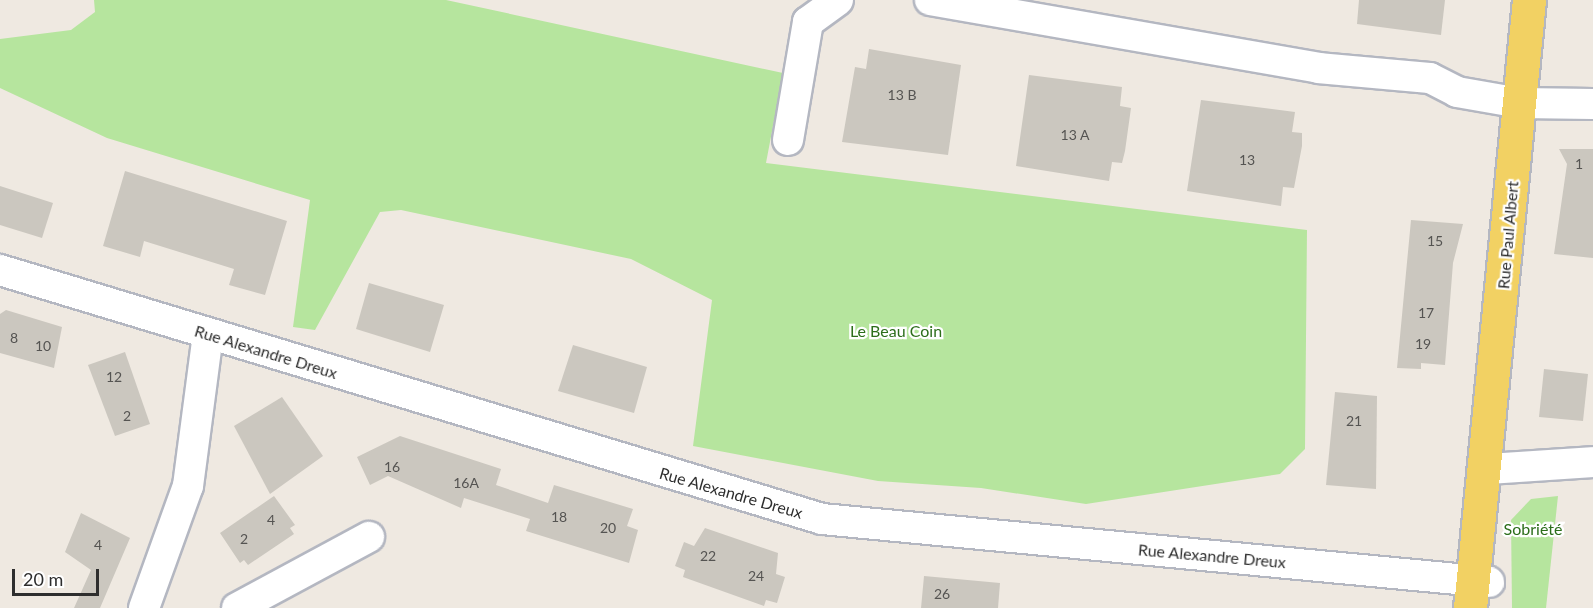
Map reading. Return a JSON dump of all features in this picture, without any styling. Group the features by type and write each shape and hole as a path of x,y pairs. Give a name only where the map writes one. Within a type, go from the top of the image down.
{"main road":[{"name":"Rue Paul Albert","path":"1480,594 1488,470 1529,0"}],"street":[{"path":"788,140 806,11 838,0"},
{"path":"930,0 1318,69 1430,78 1457,92 1520,103 1593,104"},
{"name":"Rue Alexandre Dreux","path":"0,270 822,519 1480,594"},
{"path":"145,608 188,486 208,334"},
{"path":"1488,470 1593,462"},
{"path":"237,608 369,537"}],"green space":[{"name":"Le Beau Coin","path":"94,0 446,0 783,73 766,163 1307,230 1305,449 1280,474 1086,504 981,488 878,481 693,446 712,300 631,259 401,210 380,212 315,330 293,327 310,200 107,138 0,88 0,39 71,30 95,12"},
{"name":"Sobriété","path":"1558,496 1546,608 1512,608 1511,520 1531,499"}],"building":[{"path":"1359,0 1445,0 1441,35 1357,24"},
{"path":"869,49 961,65 948,155 842,142 855,67 866,69"},
{"path":"1029,75 1122,87 1120,106 1131,108 1122,163 1112,162 1109,181 1016,166"},
{"path":"1201,100 1295,112 1292,132 1302,133 1302,146 1294,188 1283,187 1281,206 1187,191"},
{"path":"1559,149 1593,149 1593,258 1554,254 1567,164"},
{"path":"125,171 287,221 265,295 229,285 234,269 144,241 140,257 103,246"},
{"path":"0,186 53,203 42,238 0,225"},
{"path":"1411,220 1463,224 1453,263 1445,365 1421,363 1421,369 1397,368"},
{"path":"369,283 444,305 430,352 356,329"},
{"path":"6,310 62,327 54,368 0,353 0,314"},
{"path":"573,345 647,367 634,413 558,391"},
{"path":"125,352 150,424 115,436 88,365"},
{"path":"1544,369 1588,374 1583,421 1539,417"},
{"path":"1335,392 1377,396 1376,489 1326,485"},
{"path":"282,397 323,456 270,494 234,426"},
{"path":"400,436 501,469 496,485 548,503 554,485 633,509 627,526 638,530 629,563 526,531 530,519 464,498 461,508 388,476 370,485 357,457"},
{"path":"274,496 295,525 290,528 294,534 248,565 244,560 240,563 220,533"},
{"path":"81,513 130,538 100,608 74,608 91,570 65,552"},
{"path":"705,528 778,553 776,574 785,577 777,603 766,600 764,606 683,577 685,570 675,566 684,542 694,546"},
{"path":"924,576 1000,583 998,608 921,608"}]}
